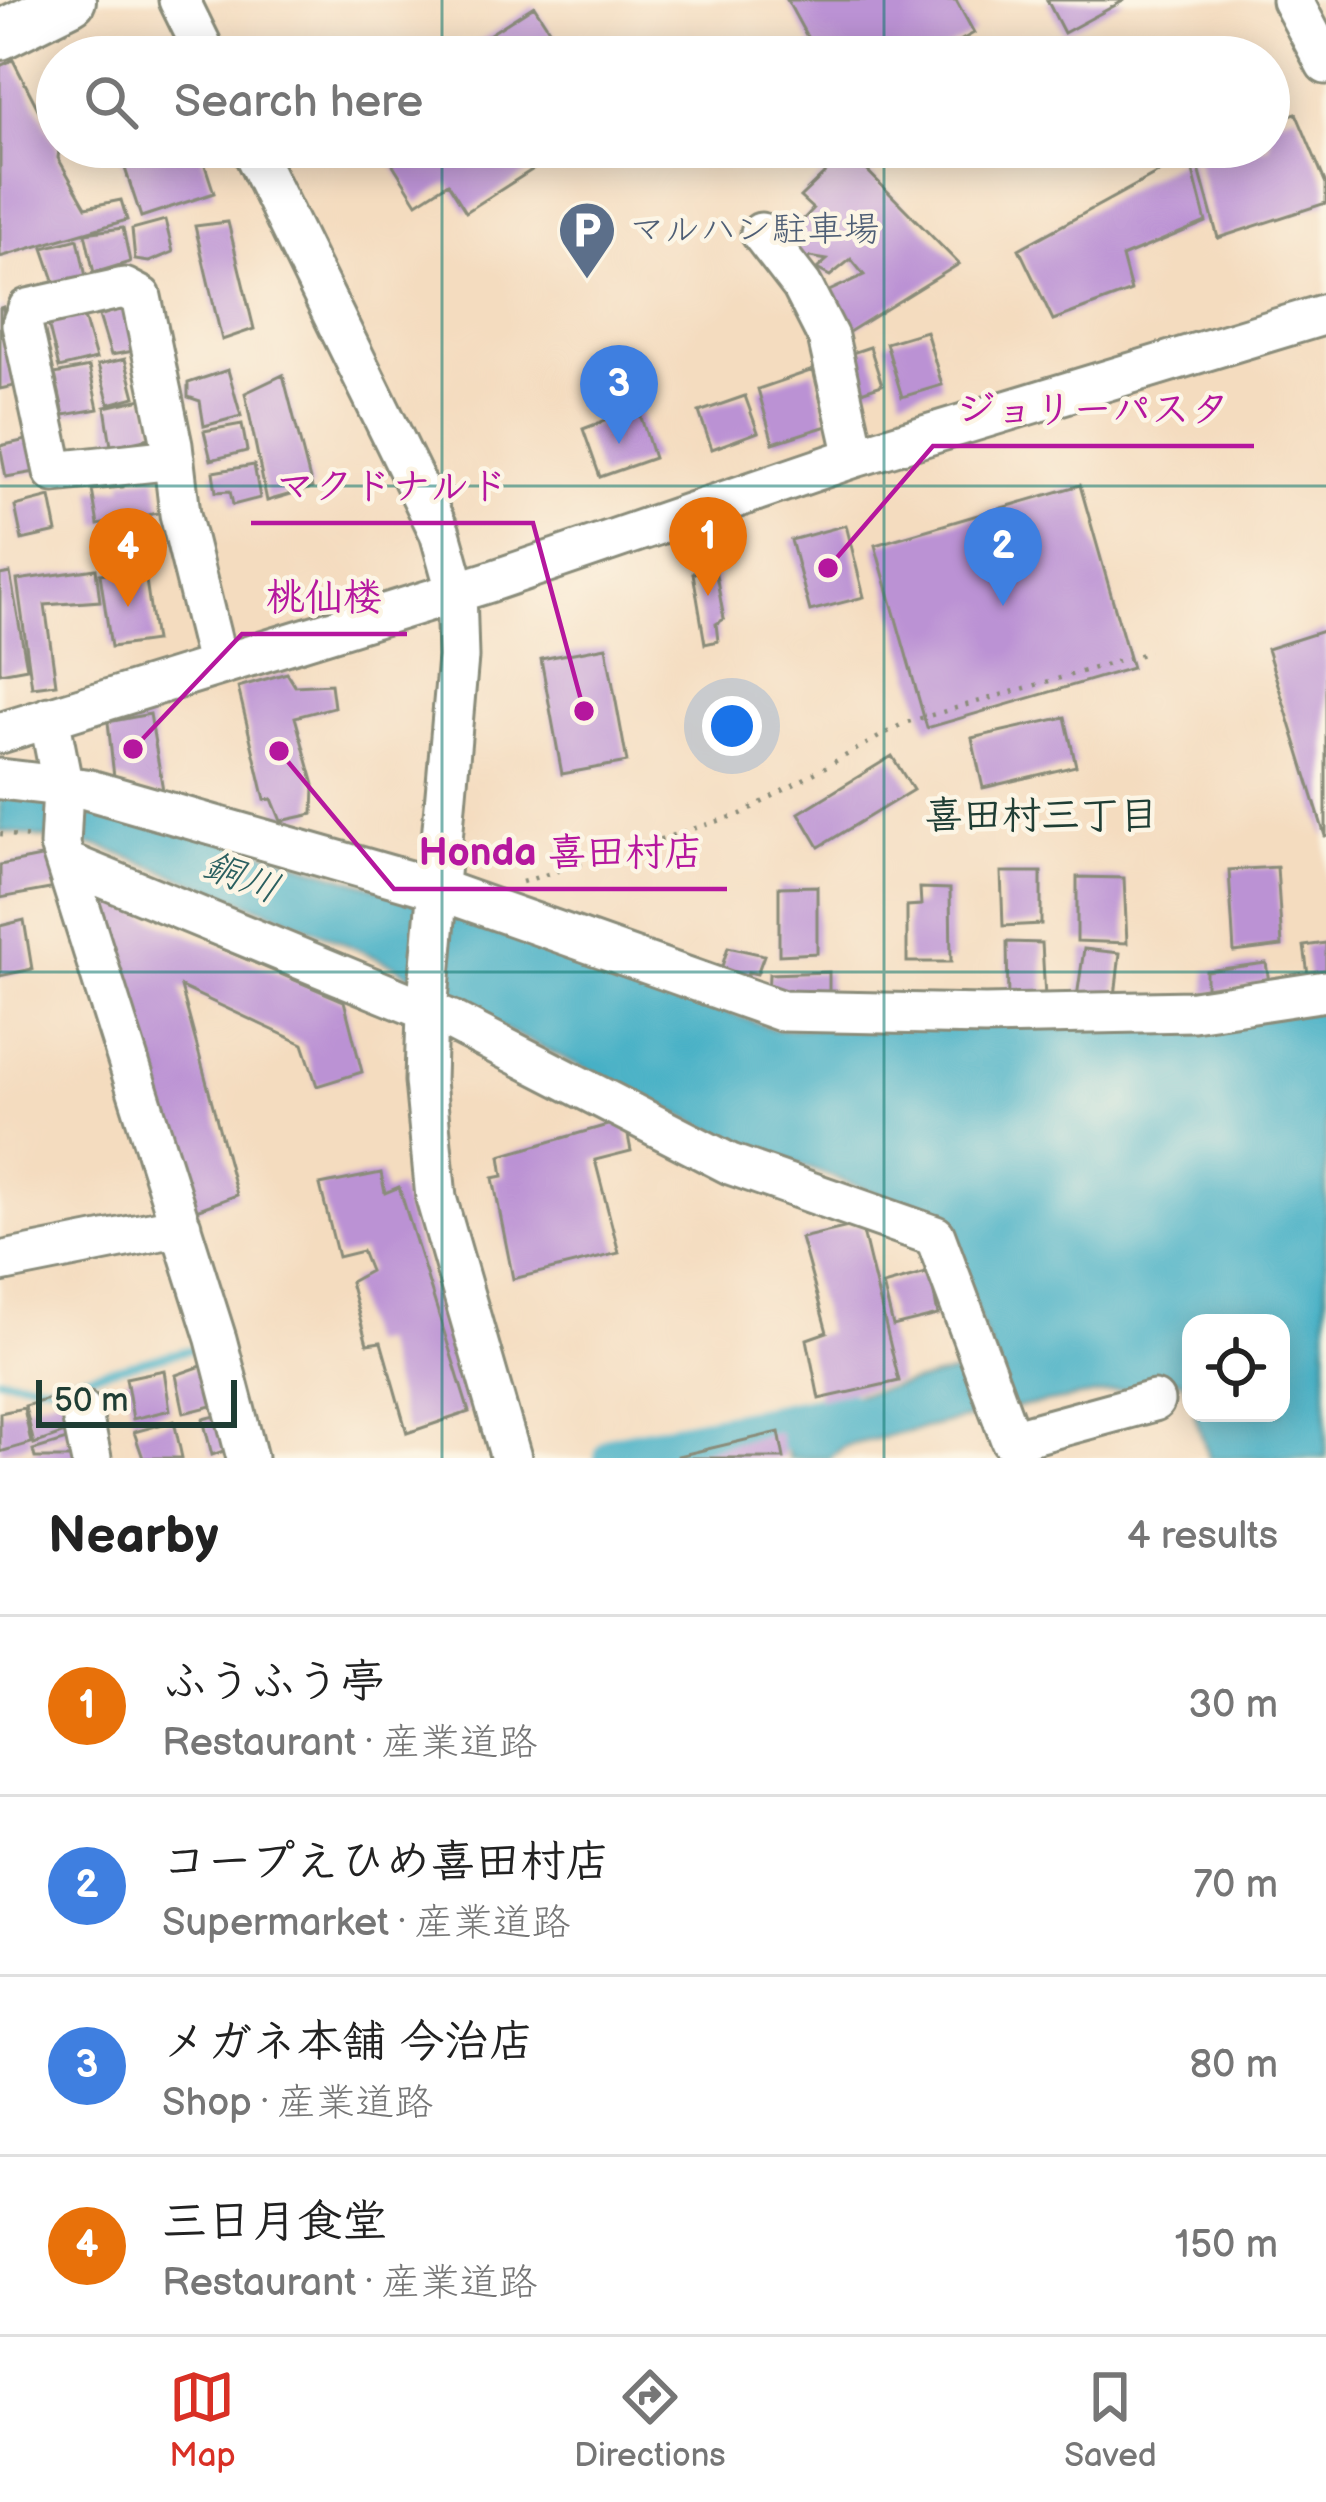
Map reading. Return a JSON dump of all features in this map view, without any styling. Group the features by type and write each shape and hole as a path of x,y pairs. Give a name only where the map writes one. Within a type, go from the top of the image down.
{"main road":[{"path":"0,35 71,0"}],"street":[{"path":"179,0 196,36"},
{"path":"1292,0 1326,64"},
{"path":"261,168 440,533 456,590 458,657 425,1081 436,1198 511,1458"},
{"path":"761,233 802,286 828,337 855,458"},
{"path":"174,459 54,472 22,323 28,309 124,288 141,297 174,459 181,514 217,663"},
{"path":"0,733 855,458 1326,314"},
{"path":"49,717 63,788 60,844 181,1226 247,1458"},
{"path":"0,779 86,789 439,896 782,1011 985,1015 1193,1011 1326,991"},
{"path":"68,863 429,993 730,1164 935,1236 1011,1440 1061,1444 1154,1401"},
{"path":"0,1262 181,1226"},
{"path":"81,1410 92,1458"}],"path":[{"path":"520,883 741,814 904,723 1150,652"}],"water":[{"name":"銅川","path":"0,791 82,795 394,893 774,1029 1326,1003 1326,1458 1209,1458 1197,1422 1290,1422 1290,1314 1182,1314 1182,1380 1013,1408 845,1446 829,1458 789,1458 779,1417 786,1410 996,1364 940,1217 730,1139 469,1012 395,966 287,918 102,847 0,831"}],"building":[{"path":"787,0 956,0 974,33 969,36 807,36"},
{"path":"1047,0 1125,0 1064,33"},
{"path":"534,6 553,36 487,36"},
{"path":"13,60 36,105 36,168 64,168 86,207 121,200 127,220 0,257 0,66"},
{"path":"1296,113 1326,184 1326,203 1218,238 1199,168 1290,168 1290,115"},
{"path":"125,168 206,168 214,193 141,217"},
{"path":"395,168 535,168 466,212 448,183 417,203"},
{"path":"830,168 865,168 959,264 836,340 814,298 864,275 851,259 830,276 817,269 827,260 810,257 800,266 778,247 813,209 800,197"},
{"path":"1167,168 1192,168 1206,222 1122,257 1131,291 1053,320 1019,249"},
{"path":"165,220 173,252 149,262 135,260 132,229"},
{"path":"228,222 254,329 222,340 195,226"},
{"path":"123,228 130,262 94,273 85,233"},
{"path":"78,239 86,277 57,289 43,248"},
{"path":"127,307 139,350 111,355 99,316"},
{"path":"0,308 14,386 0,389"},
{"path":"83,314 96,359 59,368 48,323"},
{"path":"926,331 942,385 902,397 886,343"},
{"path":"870,347 882,385 849,396 837,358"},
{"path":"125,359 135,397 109,404 98,365"},
{"path":"89,367 98,409 64,415 55,374"},
{"path":"228,370 241,416 204,426 200,401 188,397 188,383"},
{"path":"813,370 827,426 773,443 758,389"},
{"path":"283,375 312,488 267,501 245,393"},
{"path":"745,396 758,432 712,449 699,412"},
{"path":"147,398 155,437 111,446 105,407"},
{"path":"638,408 654,458 600,477 583,429"},
{"path":"242,424 247,451 211,460 204,431"},
{"path":"35,438 41,471 6,477 0,446"},
{"path":"254,465 260,498 233,505 230,491 216,492 213,472"},
{"path":"156,476 162,512 98,525 92,490 123,487 123,480"},
{"path":"1080,485 1132,668 927,728 875,545"},
{"path":"50,497 57,532 22,540 15,506"},
{"path":"846,525 864,597 810,611 791,540"},
{"path":"144,567 155,641 111,647 100,574"},
{"path":"96,569 100,601 45,605 56,684 32,687 17,580"},
{"path":"715,569 724,619 716,624 718,641 705,644 693,573"},
{"path":"10,573 27,668 0,673 0,575"},
{"path":"1326,630 1326,836 1325,836 1267,649"},
{"path":"606,647 627,762 562,774 541,659"},
{"path":"287,673 295,686 331,684 334,707 295,717 314,785 313,814 281,821 272,799 265,800 238,687"},
{"path":"150,714 164,796 114,777 108,722"},
{"path":"1065,717 1076,766 983,788 972,738"},
{"path":"892,756 913,790 819,847 799,813"},
{"path":"56,854 61,887 0,898 0,865"},
{"path":"1277,867 1282,946 1234,952 1229,870"},
{"path":"1001,872 1041,872 1041,924 1003,926"},
{"path":"1077,877 1124,878 1127,943 1077,941"},
{"path":"817,886 817,953 779,955 779,887"},
{"path":"920,888 950,889 951,962 907,962 907,906 921,905"},
{"path":"91,893 344,1001 362,1072 317,1086 303,1044 181,987 237,1195 188,1213"},
{"path":"24,920 32,969 0,976 0,926"},
{"path":"1007,942 1042,943 1045,998 1008,1001"},
{"path":"1326,943 1326,979 1309,982 1304,946"},
{"path":"728,947 764,955 757,974 748,972 746,981 719,976"},
{"path":"1084,949 1120,953 1114,1005 1076,1004"},
{"path":"1266,963 1269,982 1206,994 1206,971"},
{"path":"829,972 829,997 768,998 769,974"},
{"path":"625,1120 631,1151 595,1160 619,1253 513,1279 493,1178 503,1176 500,1156"},
{"path":"381,1173 385,1193 399,1187 469,1412 407,1433 381,1342 367,1344 350,1282 370,1271 362,1251 338,1257 320,1185"},
{"path":"861,1224 899,1381 819,1399 807,1339 827,1332 801,1238"},
{"path":"930,1272 938,1315 893,1326 883,1285"},
{"path":"210,1363 220,1404 184,1413 176,1375"},
{"path":"164,1370 170,1410 133,1419 126,1378"},
{"path":"65,1394 73,1430 34,1444 25,1406"},
{"path":"24,1408 31,1443 0,1452 0,1413"},
{"path":"228,1413 238,1446 212,1455 203,1419"},
{"path":"174,1421 182,1458 143,1458 134,1432"},
{"path":"779,1432 784,1458 678,1458 678,1456"},
{"path":"73,1438 79,1458 35,1458 33,1450"}],"waterway":[{"path":"0,1378 51,1384 204,1346"},
{"path":"618,1458 843,1415"}],"place":[{"name":"マルハン駐車場","path":"587,281"},
{"name":"メガネ本舗 今治店","path":"619,444"},
{"name":"ジョリーパスタ","path":"828,568"},
{"name":"ふうふう亭","path":"708,596"},
{"name":"コープえひめ喜田村店","path":"1003,606"},
{"name":"三日月食堂","path":"128,607"},
{"name":"マクドナルド","path":"584,711"},
{"name":"桃仙楼","path":"133,749"},
{"name":"Honda 喜田村店","path":"279,751"}],"district":[{"name":"喜田村三丁目","path":"1041,816"}]}
